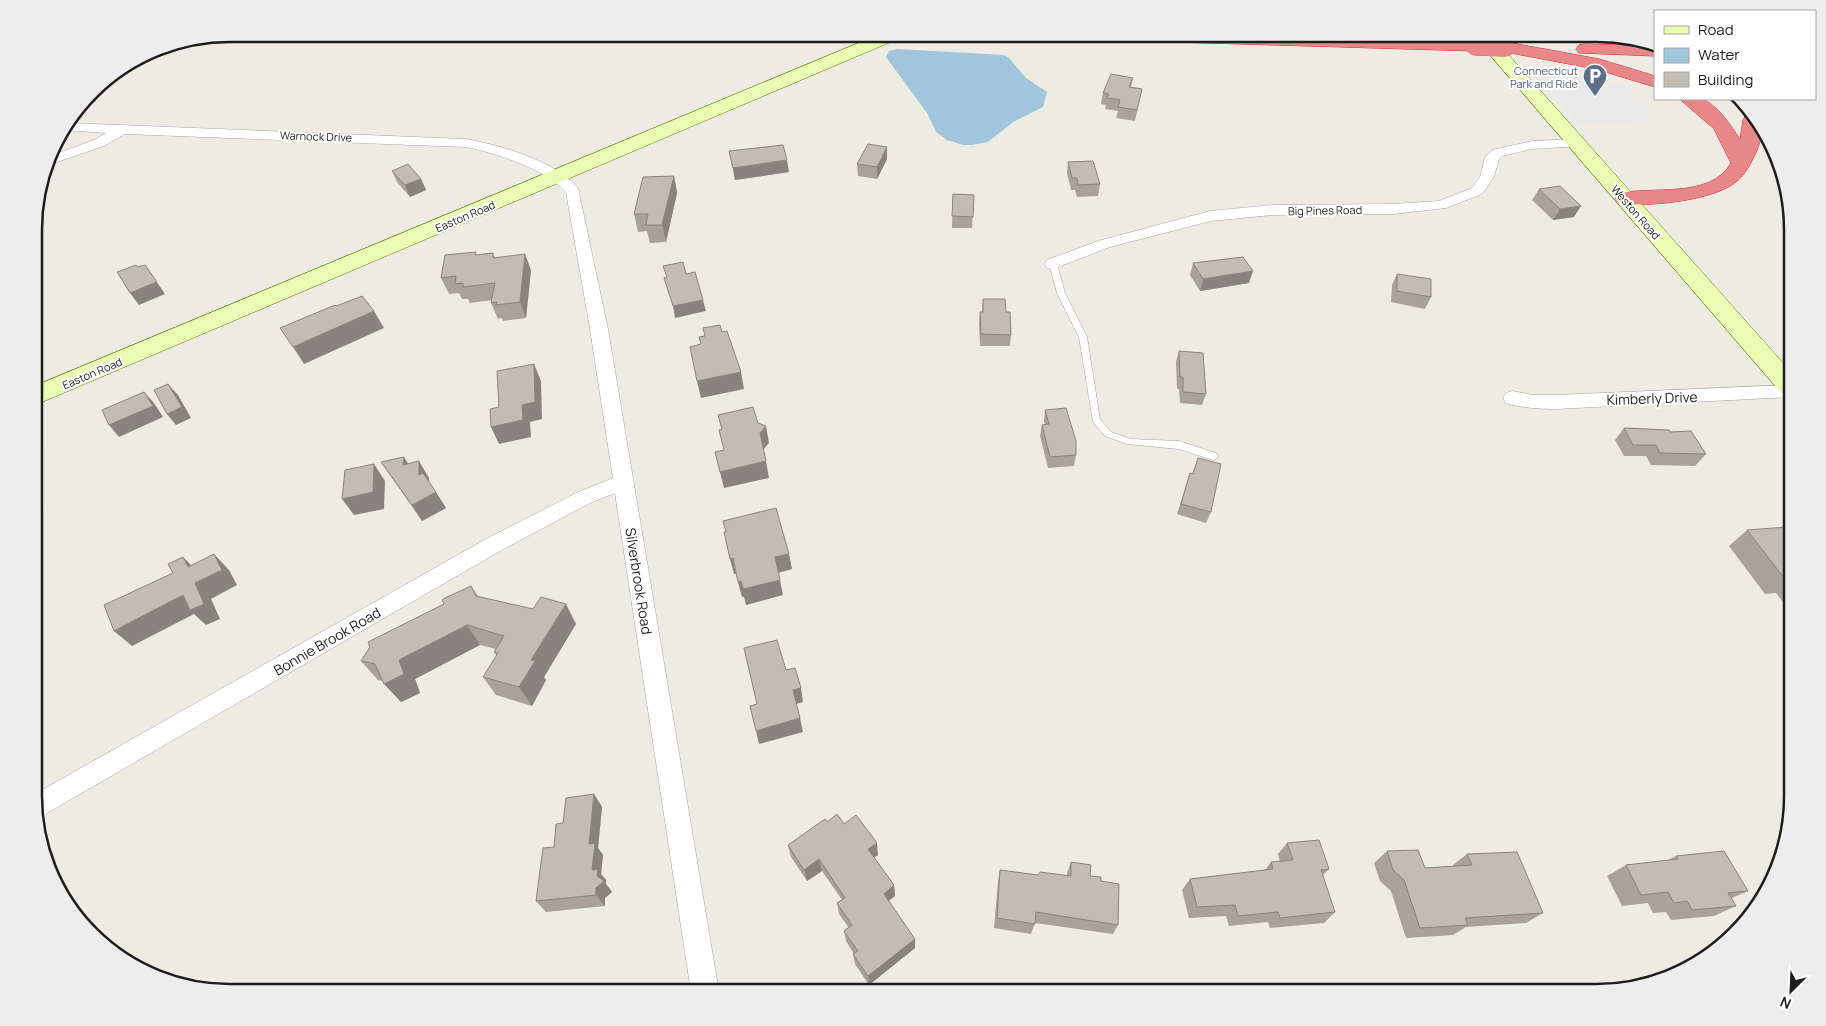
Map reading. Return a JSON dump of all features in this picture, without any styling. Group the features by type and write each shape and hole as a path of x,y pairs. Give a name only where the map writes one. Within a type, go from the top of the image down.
{"highway":[{"path":"1500,42 1599,64 1654,82"},
{"path":"1535,42 1651,51"},
{"path":"1690,100 1714,116 1722,125 1730,136 1740,162"},
{"path":"1624,198 1673,195 1705,190 1716,186 1734,174 1749,146 1752,127"}],"main road":[{"name":"Easton Road","path":"42,393 875,42"},
{"name":"Weston Road","path":"1486,42 1578,143 1784,381"}],"street":[{"name":"Warnock Drive","path":"73,127 382,138 465,143 508,152 558,177"},
{"path":"58,157 98,143 121,130"},
{"name":"Big Pines Road","path":"1053,264 1104,244 1210,216 1273,210 1394,209 1441,205 1477,191 1487,177 1492,157 1497,153 1532,145 1578,143"},
{"name":"Silverbrook Road","path":"558,177 566,182 573,191 580,219 704,984"},
{"name":"Kimberly Drive","path":"1512,398 1534,402 1556,402 1784,390"},
{"name":"Bonnie Brook Road","path":"43,804 494,545 583,498 623,482"}],"lane":[{"path":"1053,264 1062,293 1082,337 1096,420 1108,434 1130,442 1179,445 1213,456"}],"shaded area":[{"name":"Connecticut Park and Ride","path":"1536,75 1588,77 1605,80 1611,84 1624,85 1659,121 1579,124"}],"water":[{"path":"897,49 1004,55 1010,59 1026,78 1047,92 1043,107 1013,122 988,142 963,145 947,140 936,132 927,113 886,57 889,51"}],"building":[{"path":"1111,74 1133,78 1129,87 1142,89 1137,110 1118,107 1120,100 1107,98 1109,94 1103,93"},
{"path":"868,144 887,147 877,167 857,164"},
{"path":"783,145 787,160 733,168 729,151"},
{"path":"1093,161 1100,184 1078,185 1077,178 1072,178 1068,162"},
{"path":"408,164 421,179 405,185 392,171"},
{"path":"674,176 662,225 646,225 648,214 634,214 643,177"},
{"path":"1560,186 1581,206 1560,209 1539,189"},
{"path":"953,194 974,195 973,217 952,216"},
{"path":"476,252 475,255 493,253 493,258 525,254 520,302 496,305 497,302 491,303 495,283 463,287 463,283 455,284 456,276 441,278 445,255"},
{"path":"1243,257 1253,271 1203,279 1193,263"},
{"path":"683,262 686,274 695,272 703,300 673,306 664,278 667,277 663,266"},
{"path":"136,265 138,267 145,265 157,282 130,293 117,272"},
{"path":"1397,274 1431,279 1431,297 1397,291"},
{"path":"362,296 374,311 293,347 280,328 335,305"},
{"path":"983,299 1005,299 1006,312 1010,312 1011,335 981,334 980,312 983,312"},
{"path":"720,325 722,332 727,331 741,372 697,381 690,347 701,344 699,337 705,336 703,328"},
{"path":"1179,351 1203,353 1206,394 1183,392 1183,377 1180,377"},
{"path":"534,364 535,402 522,405 523,420 491,427 490,409 499,407 497,371"},
{"path":"168,384 182,407 167,414 154,390"},
{"path":"144,392 153,406 109,425 102,410"},
{"path":"753,407 758,423 766,426 760,433 766,461 720,472 715,452 724,450 719,430 722,429 718,415"},
{"path":"1066,408 1076,441 1076,455 1050,457 1042,425 1049,424 1045,410"},
{"path":"1624,428 1669,430 1670,432 1691,431 1706,454 1660,453 1656,445 1633,445"},
{"path":"404,457 403,465 419,461 419,475 423,473 436,492 412,505 381,462"},
{"path":"1198,458 1221,464 1211,512 1181,504 1190,473 1193,474"},
{"path":"374,464 373,492 342,499 345,470"},
{"path":"776,508 789,554 775,557 780,580 743,589 741,581 738,582 733,558 730,559 723,521"},
{"path":"1784,527 1784,578 1747,530"},
{"path":"214,554 222,570 195,583 204,604 190,610 183,595 114,631 104,605 173,573 168,564 183,557 188,567"},
{"path":"471,586 476,596 533,609 541,597 566,604 531,660 535,661 519,687 483,677 498,653 494,652 504,636 467,625 399,660 404,674 384,684 375,664 361,661 370,647 368,642 444,604 442,600 445,598"},
{"path":"777,640 786,670 795,668 801,688 793,690 800,718 756,731 750,706 757,704 744,648"},
{"path":"594,794 589,844 595,843 592,870 598,869 597,876 604,881 596,888 596,895 536,901 543,848 554,847 556,824 563,823 566,798"},
{"path":"837,814 844,824 856,815 877,843 868,849 894,885 884,894 915,939 868,976 853,954 858,951 844,931 852,925 837,903 845,898 819,859 804,870 788,845 825,819 827,822"},
{"path":"1319,840 1329,869 1321,870 1335,912 1280,918 1278,912 1238,916 1235,905 1197,907 1190,879 1273,869 1271,862 1293,860 1287,843"},
{"path":"1418,850 1425,868 1472,865 1467,854 1517,852 1543,913 1465,918 1468,925 1420,928 1404,880 1393,870 1387,851"},
{"path":"1724,851 1748,891 1728,893 1736,906 1692,910 1687,901 1674,903 1668,892 1641,895 1626,865 1678,859 1676,856"},
{"path":"1071,862 1091,865 1090,876 1101,877 1101,881 1119,884 1118,925 1036,912 1035,924 997,918 1000,870 1038,875 1040,872 1071,876"}],"place":[{"name":"Connecticut Park and Ride","path":"1595,97"}]}
